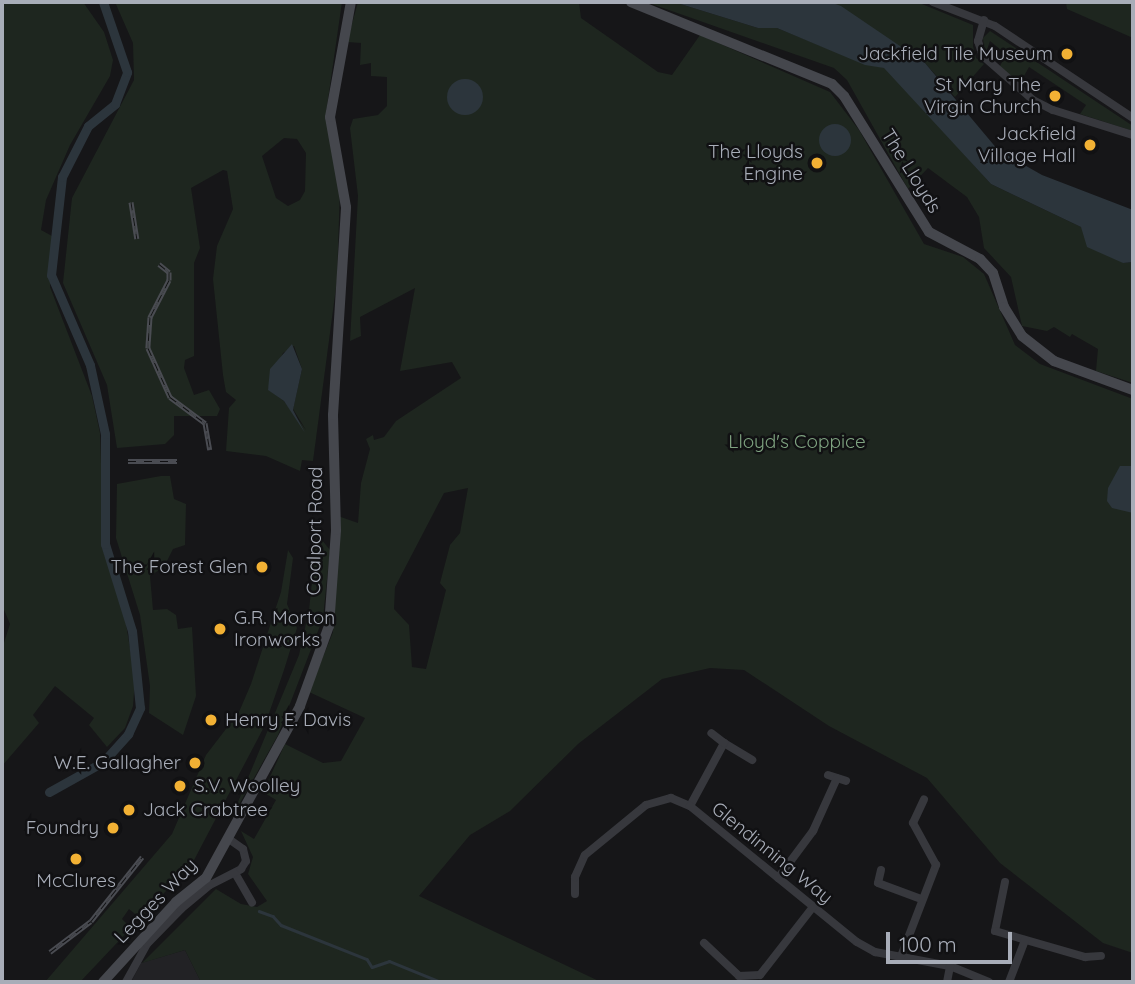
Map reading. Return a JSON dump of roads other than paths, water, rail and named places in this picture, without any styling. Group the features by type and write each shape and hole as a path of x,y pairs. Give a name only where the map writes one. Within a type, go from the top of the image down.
{"street":[{"name":"Coalport Road","path":"230,839 256,797 300,706 329,626 336,530 333,415 346,206 330,117 351,2"},
{"name":"The Lloyds","path":"631,2 654,15 832,84 844,96 929,232 980,259 993,273 1004,307 1022,336 1054,361 1133,390"},
{"path":"933,2 985,20 1133,118"},
{"path":"985,20 978,41 983,56 1033,100 1053,110 1133,135"},
{"path":"710,733 752,760"},
{"path":"690,806 724,743"},
{"path":"778,878 813,831 842,779 828,775"},
{"name":"Glendinning Way","path":"575,894 575,877 585,855 646,805 671,798 690,806 857,942 900,958 950,967 989,982"},
{"path":"900,958 936,865 913,823 924,799"},
{"path":"126,982 147,944 181,909 235,873 246,861 243,849 230,839"},
{"name":"Legges Way","path":"103,982 176,902 206,878 230,839"},
{"path":"881,870 878,883 921,899"},
{"path":"235,873 252,902"},
{"path":"1005,882 995,931 1085,957 1101,956"},
{"path":"704,943 739,976 760,975 813,906"},
{"path":"1009,982 1025,940"},
{"path":"947,982 950,967"}],"waterway":[{"path":"49,792 103,762 128,734 140,708 132,631 105,544 105,434 90,365 51,275 62,177 88,126 115,104 127,72 103,2"},
{"path":"259,911 273,916 281,925 367,959 372,967 389,961 441,982"}],"railway":[{"path":"131,202 137,239"},
{"path":"159,264 169,272 169,280 150,317 148,348 170,397 205,423 210,450"},
{"path":"128,461 177,461"},
{"path":"50,952 91,921 142,857"}],"place":[{"name":"Jackfield Tile Museum","path":"1067,54"},
{"name":"St Mary The Virgin Church","path":"1055,96"},
{"name":"Jackfield Village Hall","path":"1090,145"},
{"name":"The Lloyds Engine","path":"817,163"},
{"name":"The Forest Glen","path":"262,567"},
{"name":"G.R. Morton Ironworks","path":"220,629"},
{"name":"Henry E. Davis","path":"211,720"},
{"name":"W.E. Gallagher","path":"195,763"},
{"name":"S.V. Woolley","path":"180,786"},
{"name":"Jack Crabtree","path":"129,810"},
{"name":"Foundry","path":"113,828"},
{"name":"McClures","path":"76,859"}],"park label":[{"name":"Lloyd's Coppice","path":"797,442"}]}
